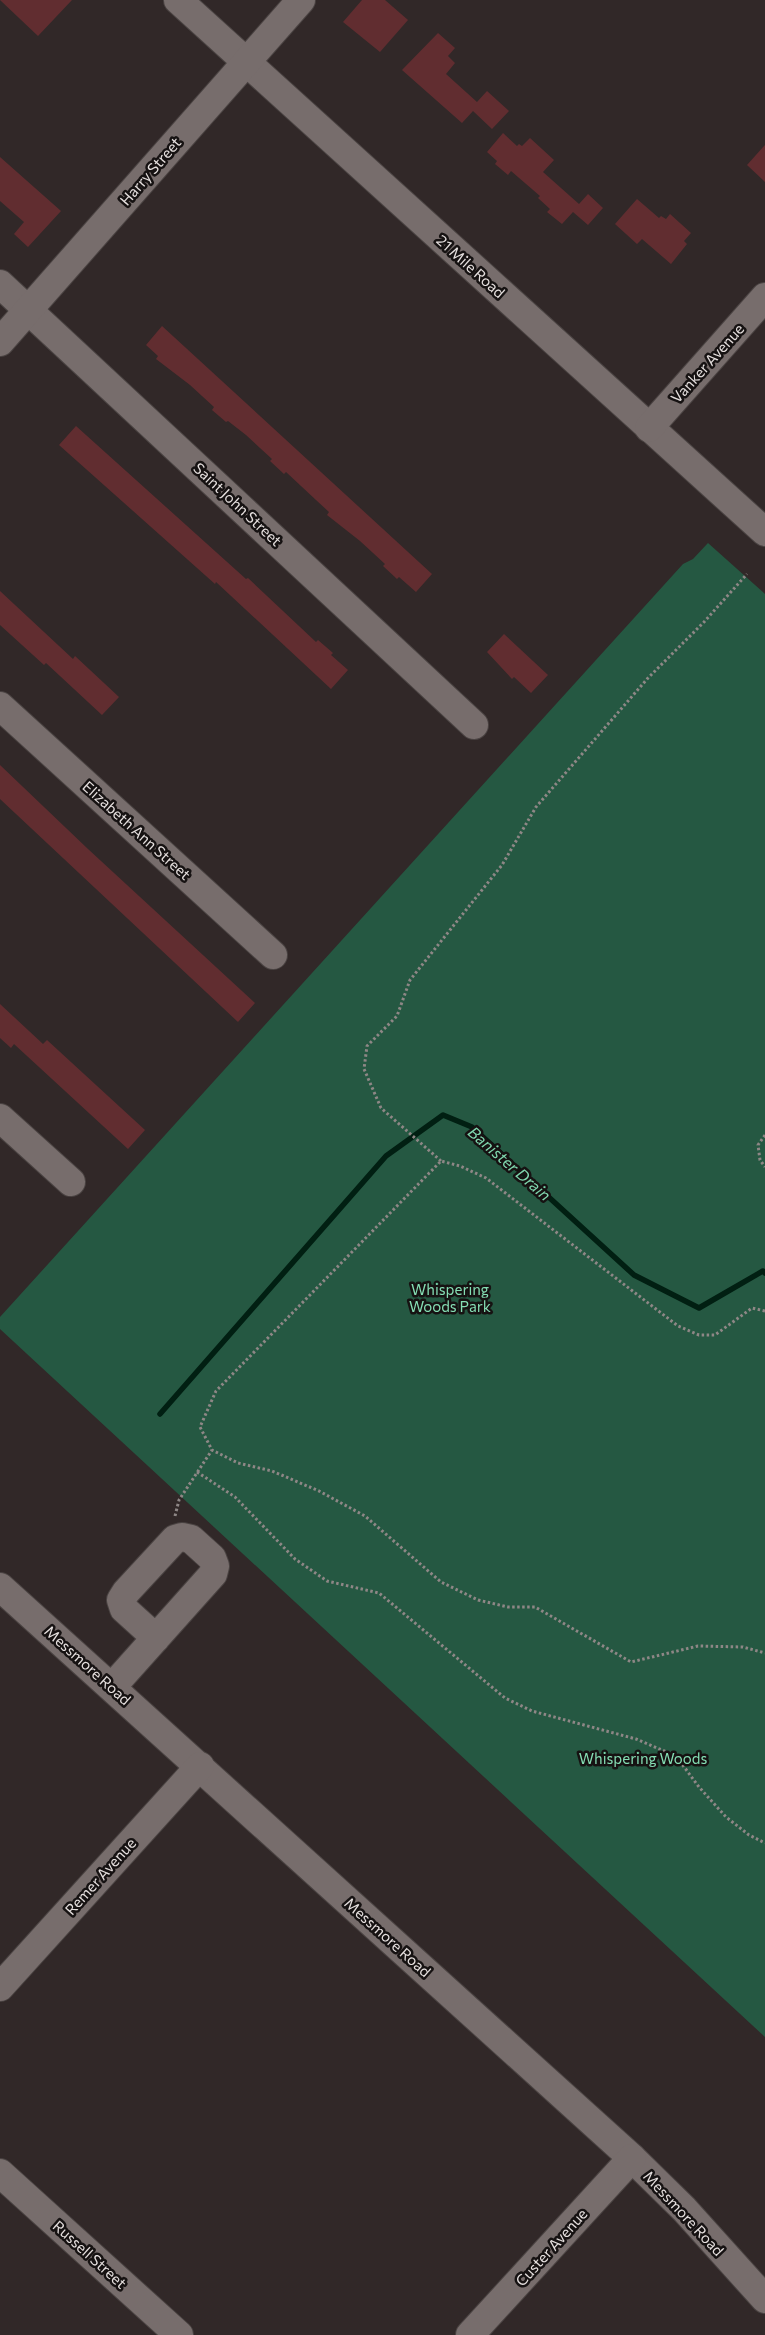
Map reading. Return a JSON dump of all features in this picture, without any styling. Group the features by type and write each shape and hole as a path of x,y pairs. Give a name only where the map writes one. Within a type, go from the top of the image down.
{"street":[{"name":"21 Mile Road","path":"178,0 765,532"},
{"name":"Harry Street","path":"0,342 301,0"},
{"name":"Saint John Street","path":"0,284 474,725"},
{"name":"Vanker Avenue","path":"649,428 765,297"},
{"name":"Elizabeth Ann Street","path":"0,706 273,955"},
{"path":"0,1118 71,1182"},
{"path":"112,1687 156,1638 213,1574 215,1566 212,1558 191,1540 182,1537 175,1539 126,1592 121,1600 124,1609 156,1638"},
{"name":"Messmore Road","path":"0,1587 632,2158 684,2209 765,2298"},
{"name":"Remer Avenue","path":"0,1986 200,1766"},
{"name":"Custer Avenue","path":"470,2335 632,2158"},
{"name":"Russell Street","path":"0,2173 179,2335"}],"path":[{"path":"747,574 704,622 648,678 536,807 502,865 410,980 396,1016 367,1046 364,1069 382,1108 442,1161 460,1166 486,1178 678,1326 699,1335 715,1335 752,1308 765,1311"},
{"path":"765,1135 758,1145 760,1160 765,1168"},
{"path":"442,1161 216,1391 200,1427 212,1450 238,1463 272,1471 319,1491 365,1516 441,1582 478,1600 508,1607 535,1607 631,1662 698,1646 743,1647 765,1653"},
{"path":"175,1539 175,1517 178,1500 212,1450"},
{"path":"197,1472 235,1497 295,1559 327,1581 379,1593 505,1698 532,1711 636,1739 676,1756 699,1787 726,1817 749,1835 765,1843"}],"green space":[{"name":"Whispering Woods Park","path":"708,543 765,594 765,2037 0,1329 0,1317 683,564 693,559"}],"building":[{"path":"0,0 72,0 38,36"},
{"path":"362,0 385,0 408,20 380,52 343,22"},
{"path":"438,33 455,48 448,56 455,63 446,74 477,102 487,91 509,111 492,129 473,111 462,123 402,70"},
{"path":"503,133 517,146 519,144 522,146 530,138 554,160 543,172 579,204 588,194 603,208 588,225 573,212 562,224 547,212 550,209 538,198 540,196 511,171 508,175 495,164 497,161 487,152"},
{"path":"765,145 765,182 747,165"},
{"path":"0,157 61,211 28,247 14,234 24,222 0,201"},
{"path":"637,199 659,218 661,216 666,219 670,214 691,233 684,241 687,244 671,264 642,239 637,244 615,224"},
{"path":"162,326 432,574 416,592 399,577 397,579 383,566 385,564 360,541 327,515 329,512 286,472 284,474 270,461 272,459 246,435 228,421 226,422 212,410 214,407 190,385 156,359 158,356 146,345"},
{"path":"76,426 246,579 248,578 316,642 318,640 333,653 331,655 348,670 331,689 216,582 215,584 59,445"},
{"path":"0,591 73,659 75,656 119,697 102,715 46,663 44,665 0,625"},
{"path":"504,634 548,675 531,693 514,677 512,679 487,652"},
{"path":"0,765 255,1003 238,1022 0,799"},
{"path":"0,1004 43,1044 47,1040 145,1130 128,1149 14,1044 11,1048 0,1038"}],"waterway":[{"name":"Banister Drain","path":"160,1414 386,1156 443,1115 472,1127 634,1275 699,1308 763,1271 765,1273"}],"park label":[{"name":"Whispering Woods","path":"643,1758"}]}
